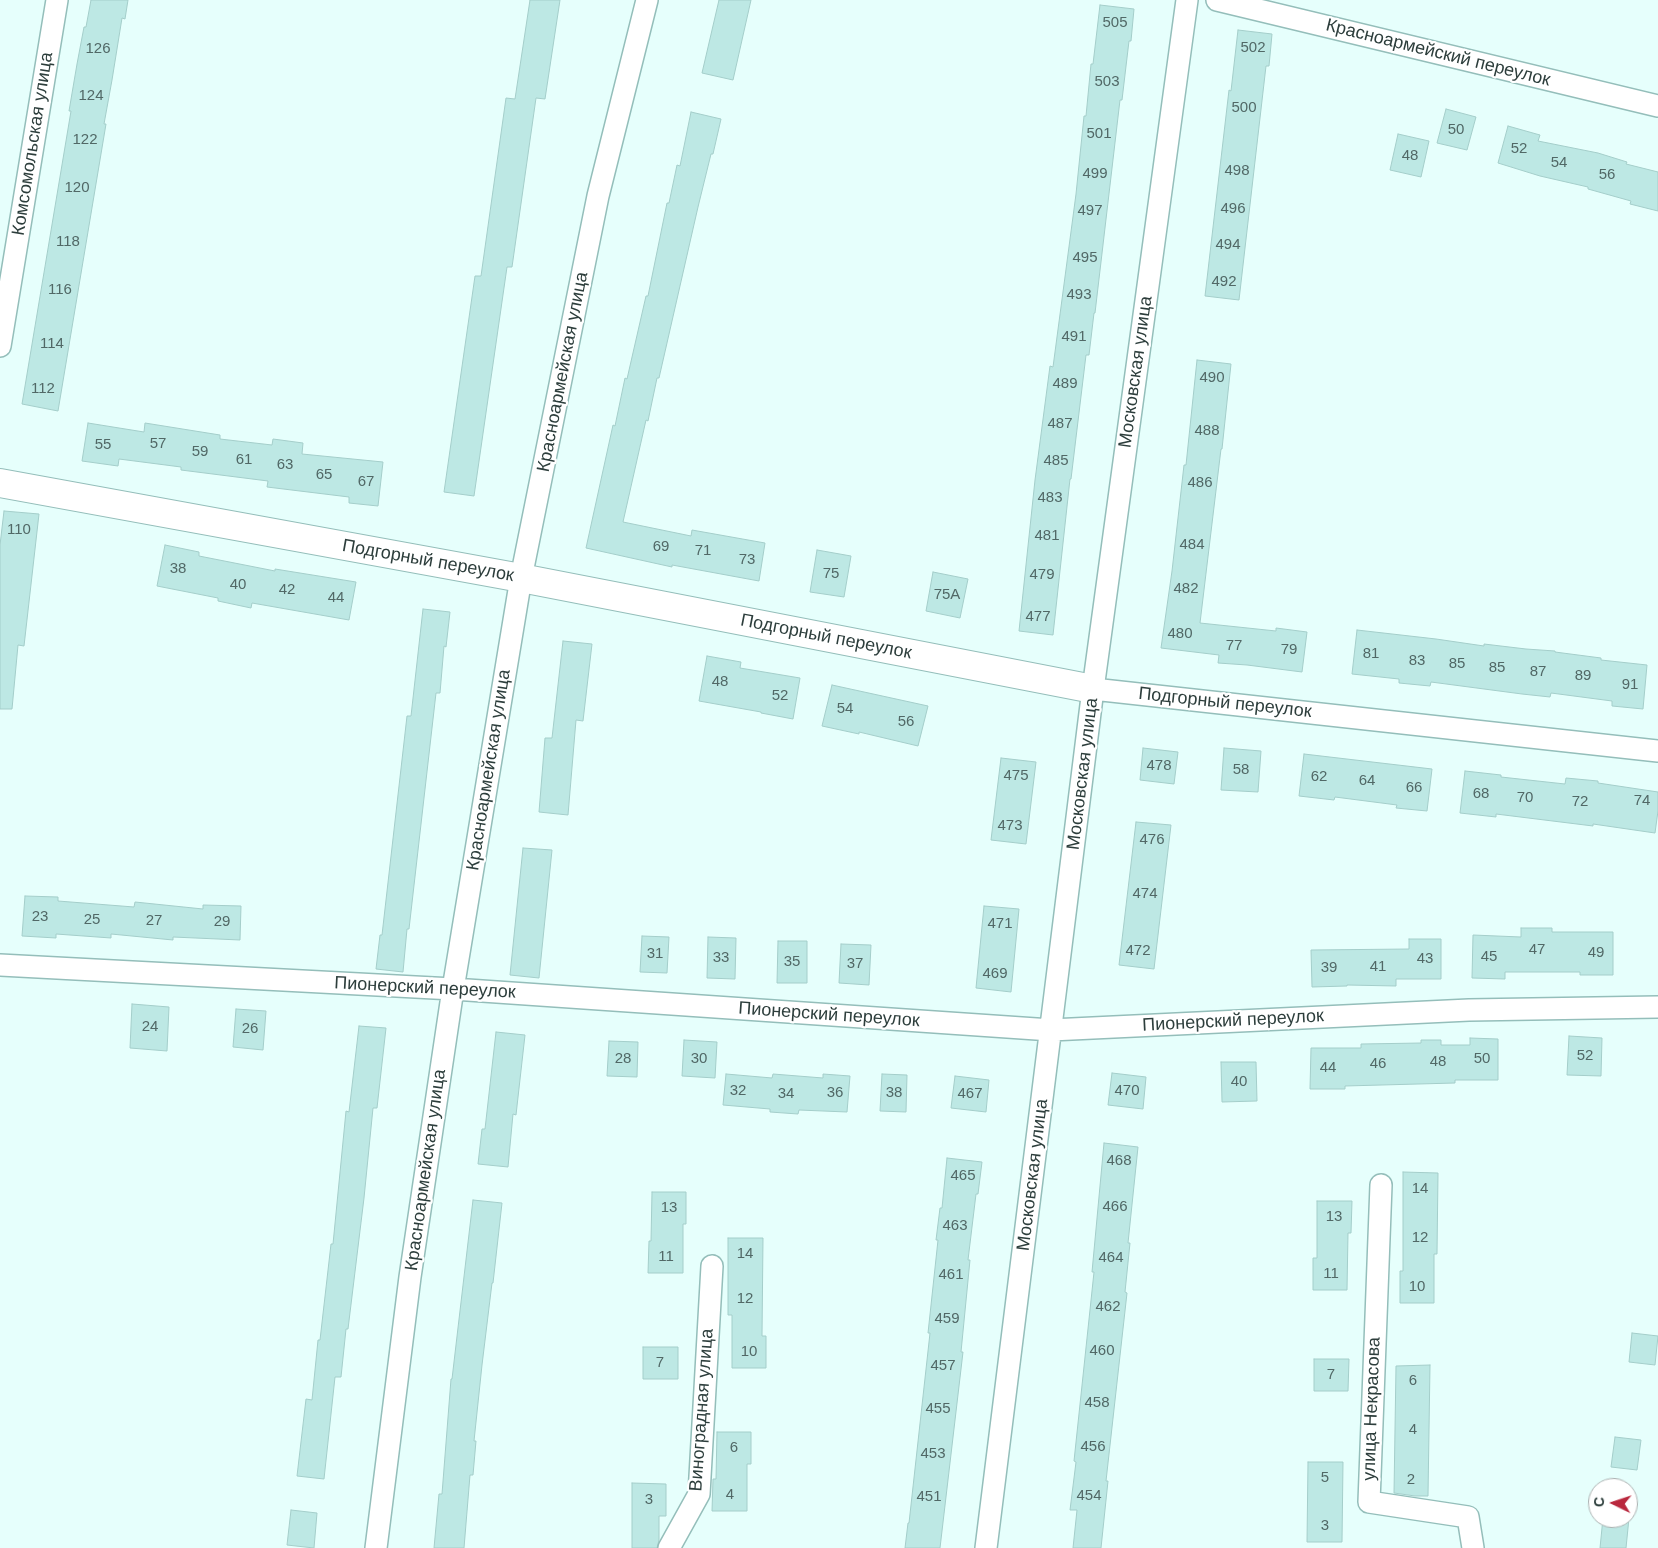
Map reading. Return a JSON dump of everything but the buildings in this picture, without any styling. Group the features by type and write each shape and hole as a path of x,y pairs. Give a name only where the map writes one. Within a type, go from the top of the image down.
{"main road":[{"name":"Подгорный переулок","path":"0,483 522,578 1094,689"}],"street":[{"name":"Комсомольская улица","path":"0,346 57,0"},
{"name":"Красноармейская улица","path":"376,1548 410,1277 453,989 522,578 598,196 647,0"},
{"name":"Московская улица","path":"986,1548 1094,689 1187,0"},
{"name":"Красноармейский переулок","path":"1217,0 1658,106"},
{"name":"Подгорный переулок","path":"1094,689 1658,751"},
{"name":"Пионерский переулок","path":"0,965 453,989 1051,1030 1469,1010 1658,1007"},
{"name":"улица Некрасова","path":"1381,1185 1369,1502 1468,1517 1473,1548"},
{"name":"Виноградная улица","path":"669,1548 699,1494 712,1266"}]}
